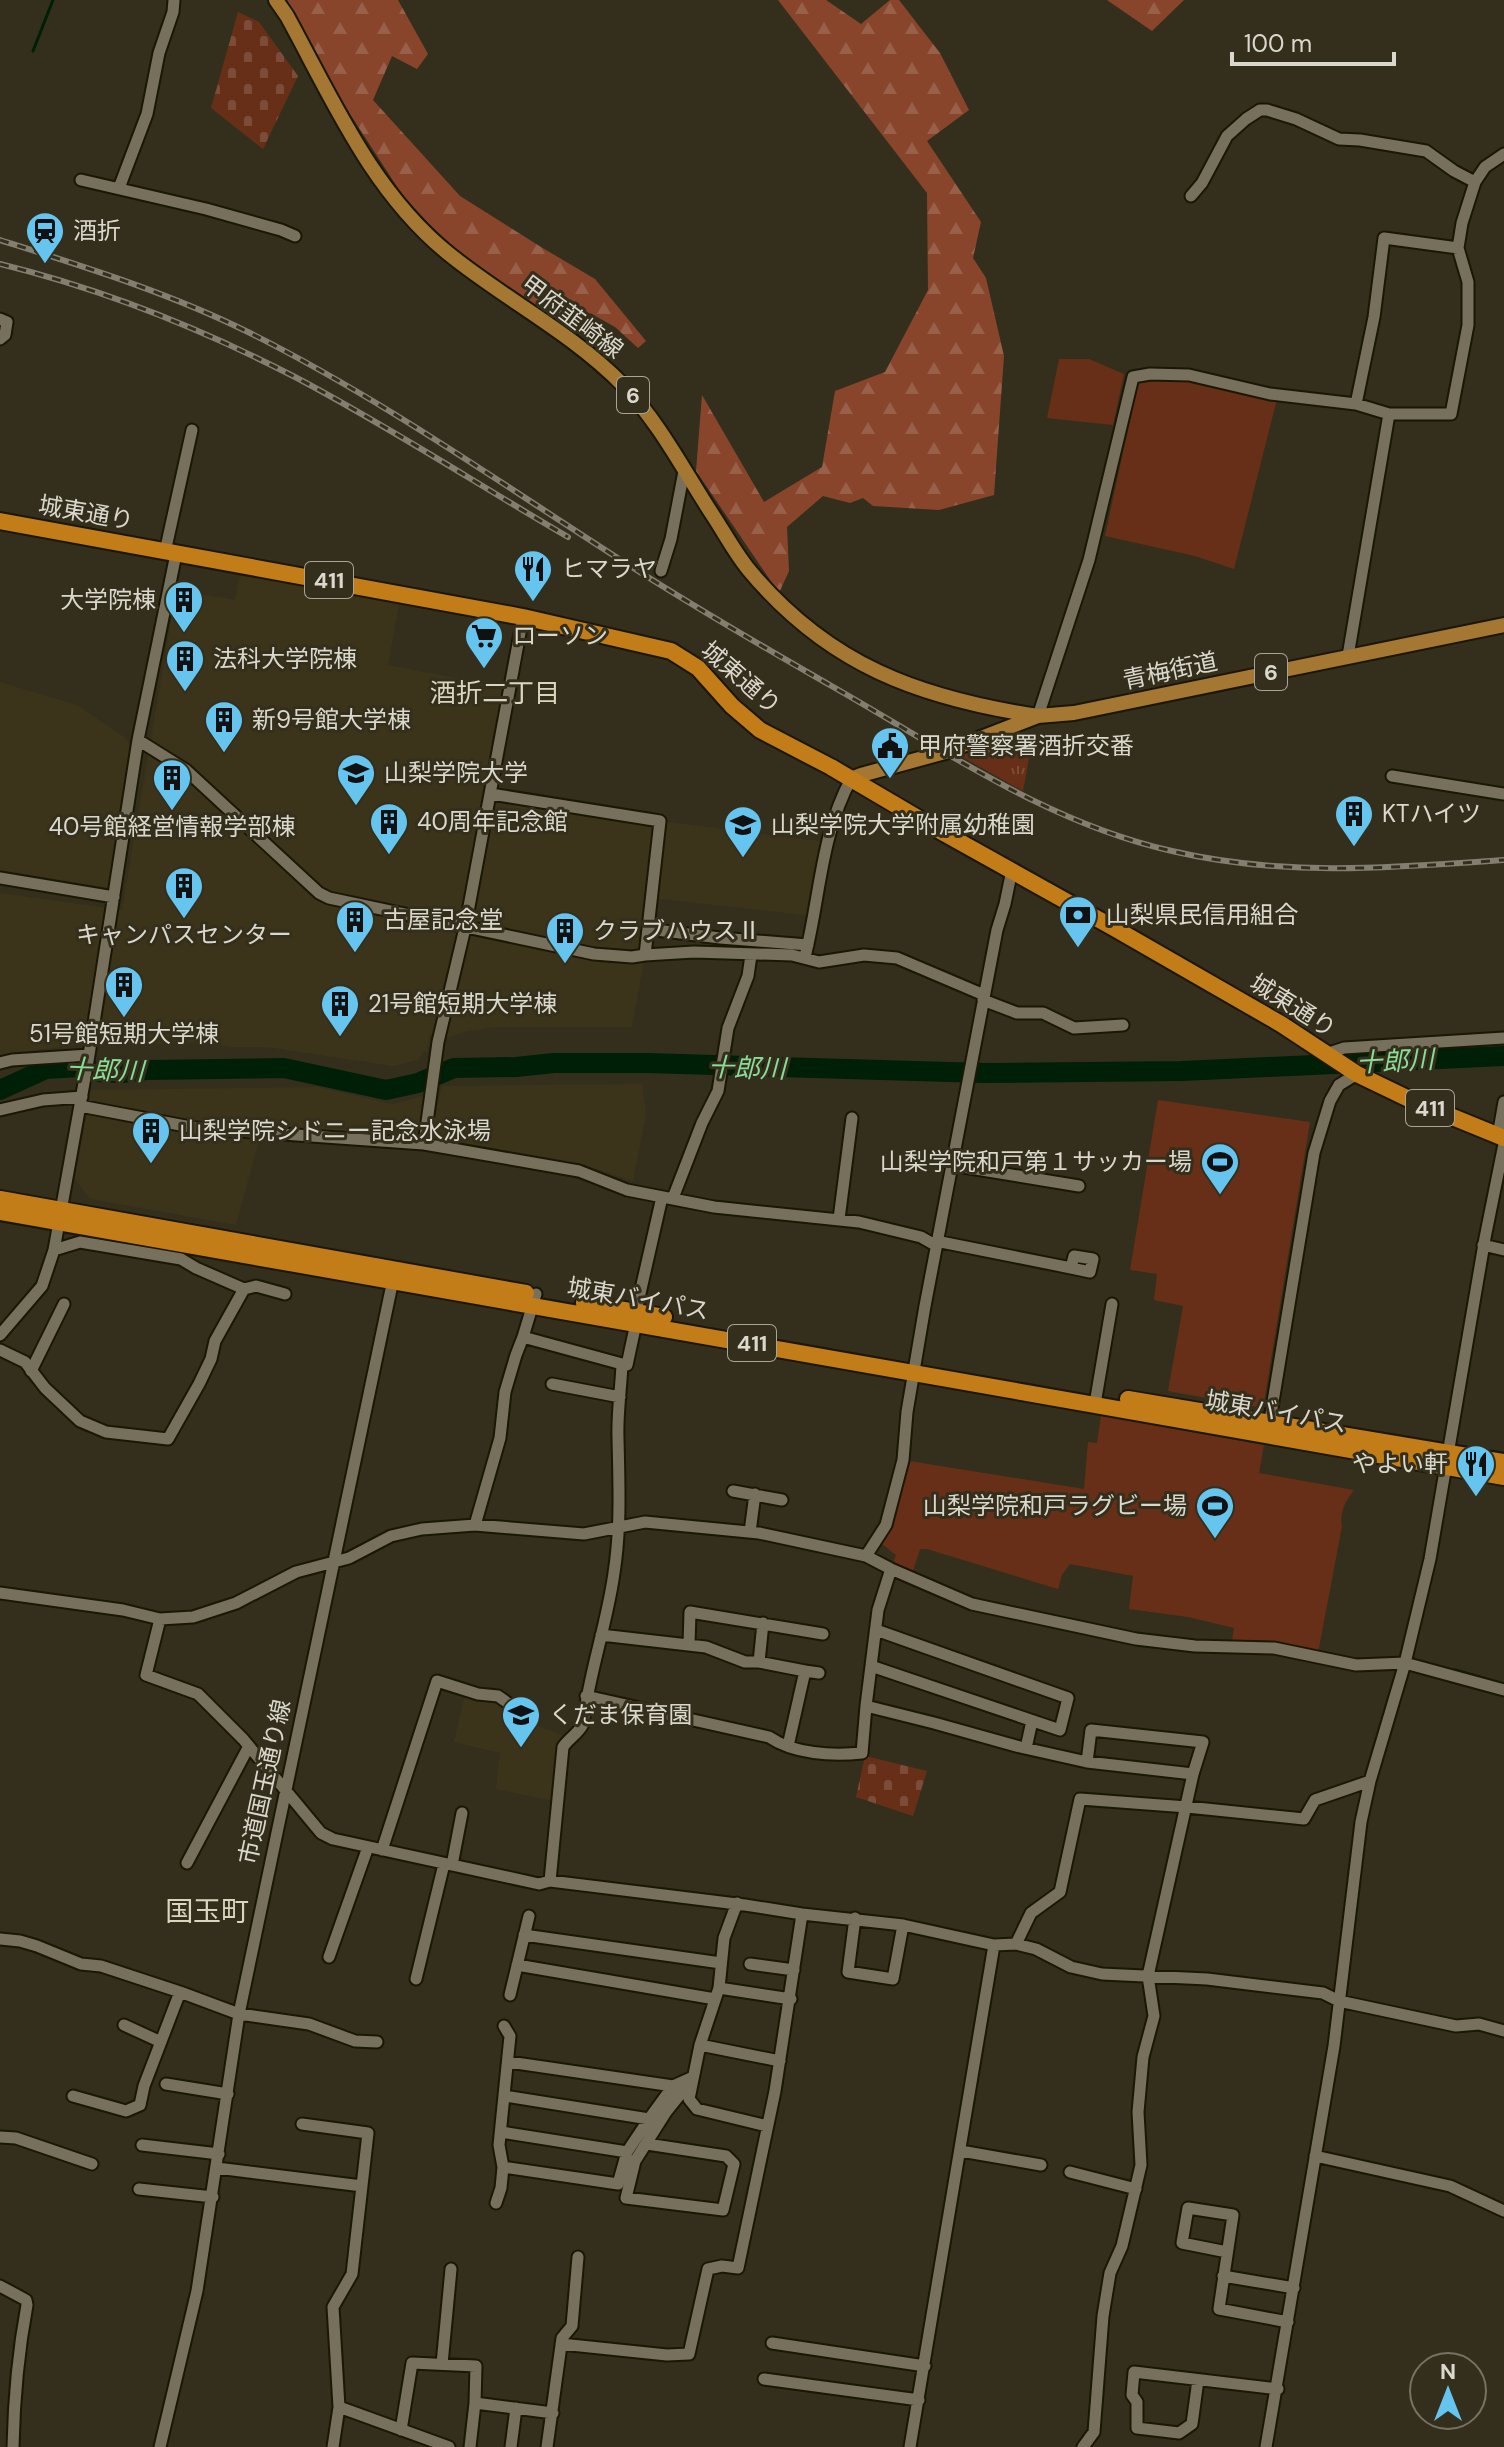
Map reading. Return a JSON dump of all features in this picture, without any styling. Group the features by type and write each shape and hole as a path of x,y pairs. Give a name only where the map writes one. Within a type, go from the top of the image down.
{"highway":[{"name":"城東通り","path":"0,521 523,617 671,651 698,668 732,706 760,730 1257,1010 1357,1074 1502,1140"},
{"name":"城東バイパス","path":"0,1199 61,1216 1448,1461 1504,1477"},
{"name":"城東バイパス","path":"0,1212 61,1216"},
{"name":"城東バイパス","path":"1448,1461 1504,1462"}],"main road":[{"name":"甲府韮崎線","path":"276,0 367,164 397,202 449,254 561,333 614,376 639,401 747,567 787,611 826,642 881,674 955,701 1038,716"},
{"name":"青梅街道","path":"851,779 945,752 1038,716 1074,713 1504,625"}],"street":[{"path":"119,188 147,114 174,0"},
{"path":"1191,196 1202,183 1227,136 1260,110 1296,119 1339,139 1426,151 1475,182"},
{"path":"1038,716 1089,560 1133,377 1189,375 1270,394 1356,404 1389,414 1451,414 1468,325 1468,282 1458,248 1462,223 1475,182 1485,167 1504,154"},
{"path":"81,180 206,209 295,236"},
{"path":"1356,404 1374,317 1384,238 1458,248"},
{"path":"0,319 8,325 0,339"},
{"path":"1348,656 1389,414"},
{"path":"0,1335 42,1286 54,1250 192,430"},
{"path":"661,571 671,539 684,471"},
{"path":"424,1144 438,1042 465,928 523,617"},
{"path":"138,740 186,770 319,893 329,898 594,954 632,957 694,952 751,955 806,951"},
{"path":"1392,776 1504,794"},
{"path":"806,951 827,842 837,806 851,779"},
{"path":"491,794 660,821 645,955"},
{"path":"866,1556 886,1525 896,1494 936,1243 997,930 1012,870"},
{"path":"0,878 114,897"},
{"path":"648,929 806,951 819,962 864,955 897,958 1017,1013 1043,1013 1074,1028 1123,1025"},
{"path":"523,1337 627,1365 636,1317 667,1198 718,1091 728,1028 748,976 751,955"},
{"path":"1326,1054 1344,1048 1504,1038"},
{"path":"0,1063 89,1055"},
{"path":"1268,1429 1314,1153 1330,1101 1339,1085 1357,1074"},
{"path":"0,1110 43,1100 82,1098 196,1128 424,1144 579,1171 627,1190 667,1198 714,1207 839,1219 903,1232 936,1243 1071,1268"},
{"path":"1266,2447 1334,2046 1361,1822 1430,1559 1502,1140 1504,1102"},
{"path":"839,1219 852,1118"},
{"path":"951,1165 1079,1186"},
{"path":"54,1250 80,1242 181,1259 244,1289 256,1286 285,1294"},
{"path":"1483,1245 1504,1250"},
{"name":"市道国玉通り線","path":"160,2447 197,2291 239,2014 394,1275"},
{"path":"0,1350 25,1362 45,1388 80,1421 106,1432 168,1439 199,1384 211,1359 215,1341 244,1289"},
{"path":"475,1525 500,1438 505,1392 535,1300"},
{"path":"31,1371 64,1304"},
{"path":"1096,1398 1112,1304"},
{"path":"550,1881 563,1747 583,1724 586,1696 614,1575 619,1527 618,1438 622,1364"},
{"path":"552,1384 620,1397"},
{"path":"733,1491 782,1500"},
{"path":"750,1532 755,1494"},
{"path":"0,1593 123,1610 160,1619 193,1617 236,1603 296,1572 349,1558 391,1536 422,1529 475,1525 584,1534 645,1522 750,1532 866,1556 972,1604 1136,1639 1195,1646 1274,1648 1356,1665 1405,1663 1504,1690"},
{"path":"586,1696 769,1737 811,1752 862,1753 878,1610 891,1569"},
{"path":"689,1645 690,1612 823,1634"},
{"path":"160,1619 146,1675 198,1694 249,1746 321,1833 333,1839 539,1884 550,1881 903,1925 994,1945 1016,1944 1036,1949 1071,1967 1102,1974 1207,1979 1323,1993 1339,2001 1456,2026 1479,2024 1504,2031"},
{"path":"759,1662 763,1623"},
{"path":"871,1666 1060,1730 1068,1698 876,1630"},
{"path":"601,1635 706,1647 745,1662 819,1673"},
{"path":"788,1746 805,1671"},
{"path":"382,1850 437,1681 478,1694 498,1696 526,1716"},
{"path":"866,1706 1087,1762 1193,1774"},
{"path":"1026,1748 1032,1721"},
{"path":"1083,2447 1094,2432 1103,2316 1110,2273 1122,2246 1141,2165 1138,2112 1143,2057 1154,2016 1148,1976 1193,1774 1203,1742 1091,1730 1087,1762"},
{"path":"187,1863 249,1746"},
{"path":"1016,1944 1031,1913 1060,1892 1080,1799 1304,1819 1315,1800 1370,1781"},
{"path":"416,1979 462,1813"},
{"path":"329,1957 368,1847"},
{"path":"737,1903 724,1938 717,1994 700,2045 689,2099 697,2109 767,2126"},
{"path":"561,2344 667,2355 689,2354 708,2269 722,2266 738,2268 780,2061 802,1914"},
{"path":"510,1995 529,1916"},
{"path":"855,1918 848,1972 893,1979 903,1925"},
{"path":"524,1935 721,1963"},
{"path":"0,1939 20,1941 81,1964 101,1966 239,2014 309,2024 355,2041 377,2042"},
{"path":"910,2447 994,1945"},
{"path":"750,1964 794,1970"},
{"path":"517,1965 717,1994 791,1999"},
{"path":"73,2096 126,2111 140,2105 144,2086 180,1992"},
{"path":"124,2025 161,2042"},
{"path":"496,2203 503,2167 499,2145 509,2062 510,2036 504,2026"},
{"path":"700,2045 780,2061"},
{"path":"509,2062 673,2086 692,2082"},
{"path":"647,2144 726,2156 734,2164 723,2210 626,2198 635,2161 666,2112 692,2082"},
{"path":"166,2084 228,2094"},
{"path":"503,2167 618,2184 627,2152 673,2086"},
{"path":"505,2096 649,2119"},
{"path":"302,2124 368,2133 352,2274 333,2307 339,2407 333,2447"},
{"path":"501,2132 627,2152"},
{"path":"0,2137 16,2138 92,2164"},
{"path":"142,2145 219,2154"},
{"path":"961,2151 1041,2165"},
{"path":"1315,2156 1450,2186 1504,2211"},
{"path":"217,2168 362,2186"},
{"path":"1070,2172 1136,2189"},
{"path":"139,2189 213,2197"},
{"path":"1227,2252 1182,2243 1188,2208 1233,2215 1219,2309 1288,2322"},
{"path":"547,2447 562,2338 572,2326 578,2257"},
{"path":"442,2364 451,2269"},
{"path":"1223,2276 1294,2288"},
{"path":"0,2286 26,2300 27,2305 20,2339 13,2447"},
{"path":"772,2343 925,2366"},
{"path":"401,2430 412,2363 476,2366 470,2447"},
{"path":"1198,2380 1192,2424 1179,2433 1137,2428 1137,2402 1132,2395 1134,2372 1278,2389"},
{"path":"764,2379 919,2400"},
{"path":"475,2403 553,2413"},
{"path":"339,2407 449,2447"},
{"path":"511,2447 516,2408"}],"shaded area":[{"name":"山梨学院大学","path":"240,573 400,599 388,665 503,687 491,793 660,821 827,842 813,916 652,898 632,1027 494,1027 448,1038 430,1034 427,1052 424,1051 418,1060 393,1066 267,1047 230,1047 208,1042 120,1046 109,1045 99,1038 82,1044 0,1055 0,893 122,910 176,590 235,600"},
{"path":"0,682 77,705 124,737 130,745 108,888 0,870"},
{"path":"642,1084 646,1114 633,1181 587,1166 430,1137 442,1086"},
{"path":"317,1087 393,1104 427,1095 421,1139 262,1129 236,1225 90,1199 75,1179 91,1090"},
{"name":"くだま保育園","path":"465,1694 495,1700 521,1719 564,1736 559,1745 554,1801 496,1789 500,1753 454,1742"}],"green space":[{"path":"281,0 398,0 428,54 417,69 392,56 373,100 460,196 595,279 646,341 638,348 615,327 590,313 563,326 454,251 403,196 326,77"},
{"path":"778,0 826,0 861,24 890,0 899,0 940,53 969,110 927,141 981,222 973,258 986,278 1004,356 994,495 939,510 873,506 863,498 850,503 823,496 787,527 789,571 779,593 696,471 702,395 764,502 822,467 835,391 885,372 928,290 927,193"},
{"path":"1107,0 1184,0 1152,31"},
{"path":"238,12 259,22 298,76 263,149 211,108"},
{"path":"1059,359 1089,359 1124,374 1113,425 1047,418"},
{"path":"1148,379 1189,379 1277,399 1234,569 1195,556 1105,536 1138,383"},
{"path":"1033,735 1023,791 957,754"},
{"name":"山梨学院和戸第１サッカー場","path":"1158,1100 1310,1122 1263,1408 1168,1391 1183,1306 1154,1300 1157,1274 1130,1270"},
{"name":"山梨学院和戸ラグビー場","path":"1101,1416 1264,1445 1259,1473 1354,1490 1342,1512 1318,1653 1268,1642 1232,1641 1234,1628 1188,1617 1129,1609 1133,1576 1070,1564 1062,1575 1058,1589 927,1549 920,1549 913,1571 893,1564 896,1555 877,1540 903,1460 1084,1489 1088,1442 1097,1443"},
{"path":"865,1756 927,1771 913,1816 856,1797"}],"waterway":[{"path":"33,51 53,0"},
{"name":"十郎川","path":"0,1090 46,1069 80,1067 96,1072 122,1073 284,1068 386,1090 418,1083 454,1068 554,1063 984,1073 1182,1071 1504,1056"},
{"path":"1455,1670 1504,1684"}],"railway":[{"path":"0,240 189,305 299,359 395,414 734,630 961,762 1042,805 1084,823 1172,851 1255,864 1379,868 1504,860"},
{"path":"0,264 114,298 260,359 364,415 568,537"}],"place":[{"name":"酒折","path":"45,265"},
{"name":"ヒマラヤ","path":"533,603"},
{"name":"大学院棟","path":"184,634"},
{"name":"ローソン","path":"484,670"},
{"name":"法科大学院棟","path":"185,693"},
{"name":"新9号館大学棟","path":"224,754"},
{"name":"甲府警察署酒折交番","path":"890,780"},
{"name":"山梨学院大学","path":"356,807"},
{"name":"40号館経営情報学部棟","path":"172,812"},
{"name":"KTハイツ","path":"1354,848"},
{"name":"40周年記念館","path":"389,856"},
{"name":"山梨学院大学附属幼稚園","path":"743,859"},
{"name":"キャンパスセンター","path":"184,920"},
{"name":"山梨県民信用組合","path":"1078,949"},
{"name":"古屋記念堂","path":"355,954"},
{"name":"クラブハウスⅡ","path":"565,965"},
{"name":"51号館短期大学棟","path":"124,1019"},
{"name":"21号館短期大学棟","path":"340,1038"},
{"name":"山梨学院シドニー記念水泳場","path":"151,1165"},
{"name":"山梨学院和戸第１サッカー場","path":"1220,1196"},
{"name":"やよい軒","path":"1476,1498"},
{"name":"山梨学院和戸ラグビー場","path":"1215,1540"},
{"name":"くだま保育園","path":"521,1749"}],"district":[{"name":"酒折二丁目","path":"495,693"},
{"name":"国玉町","path":"207,1911"}]}
